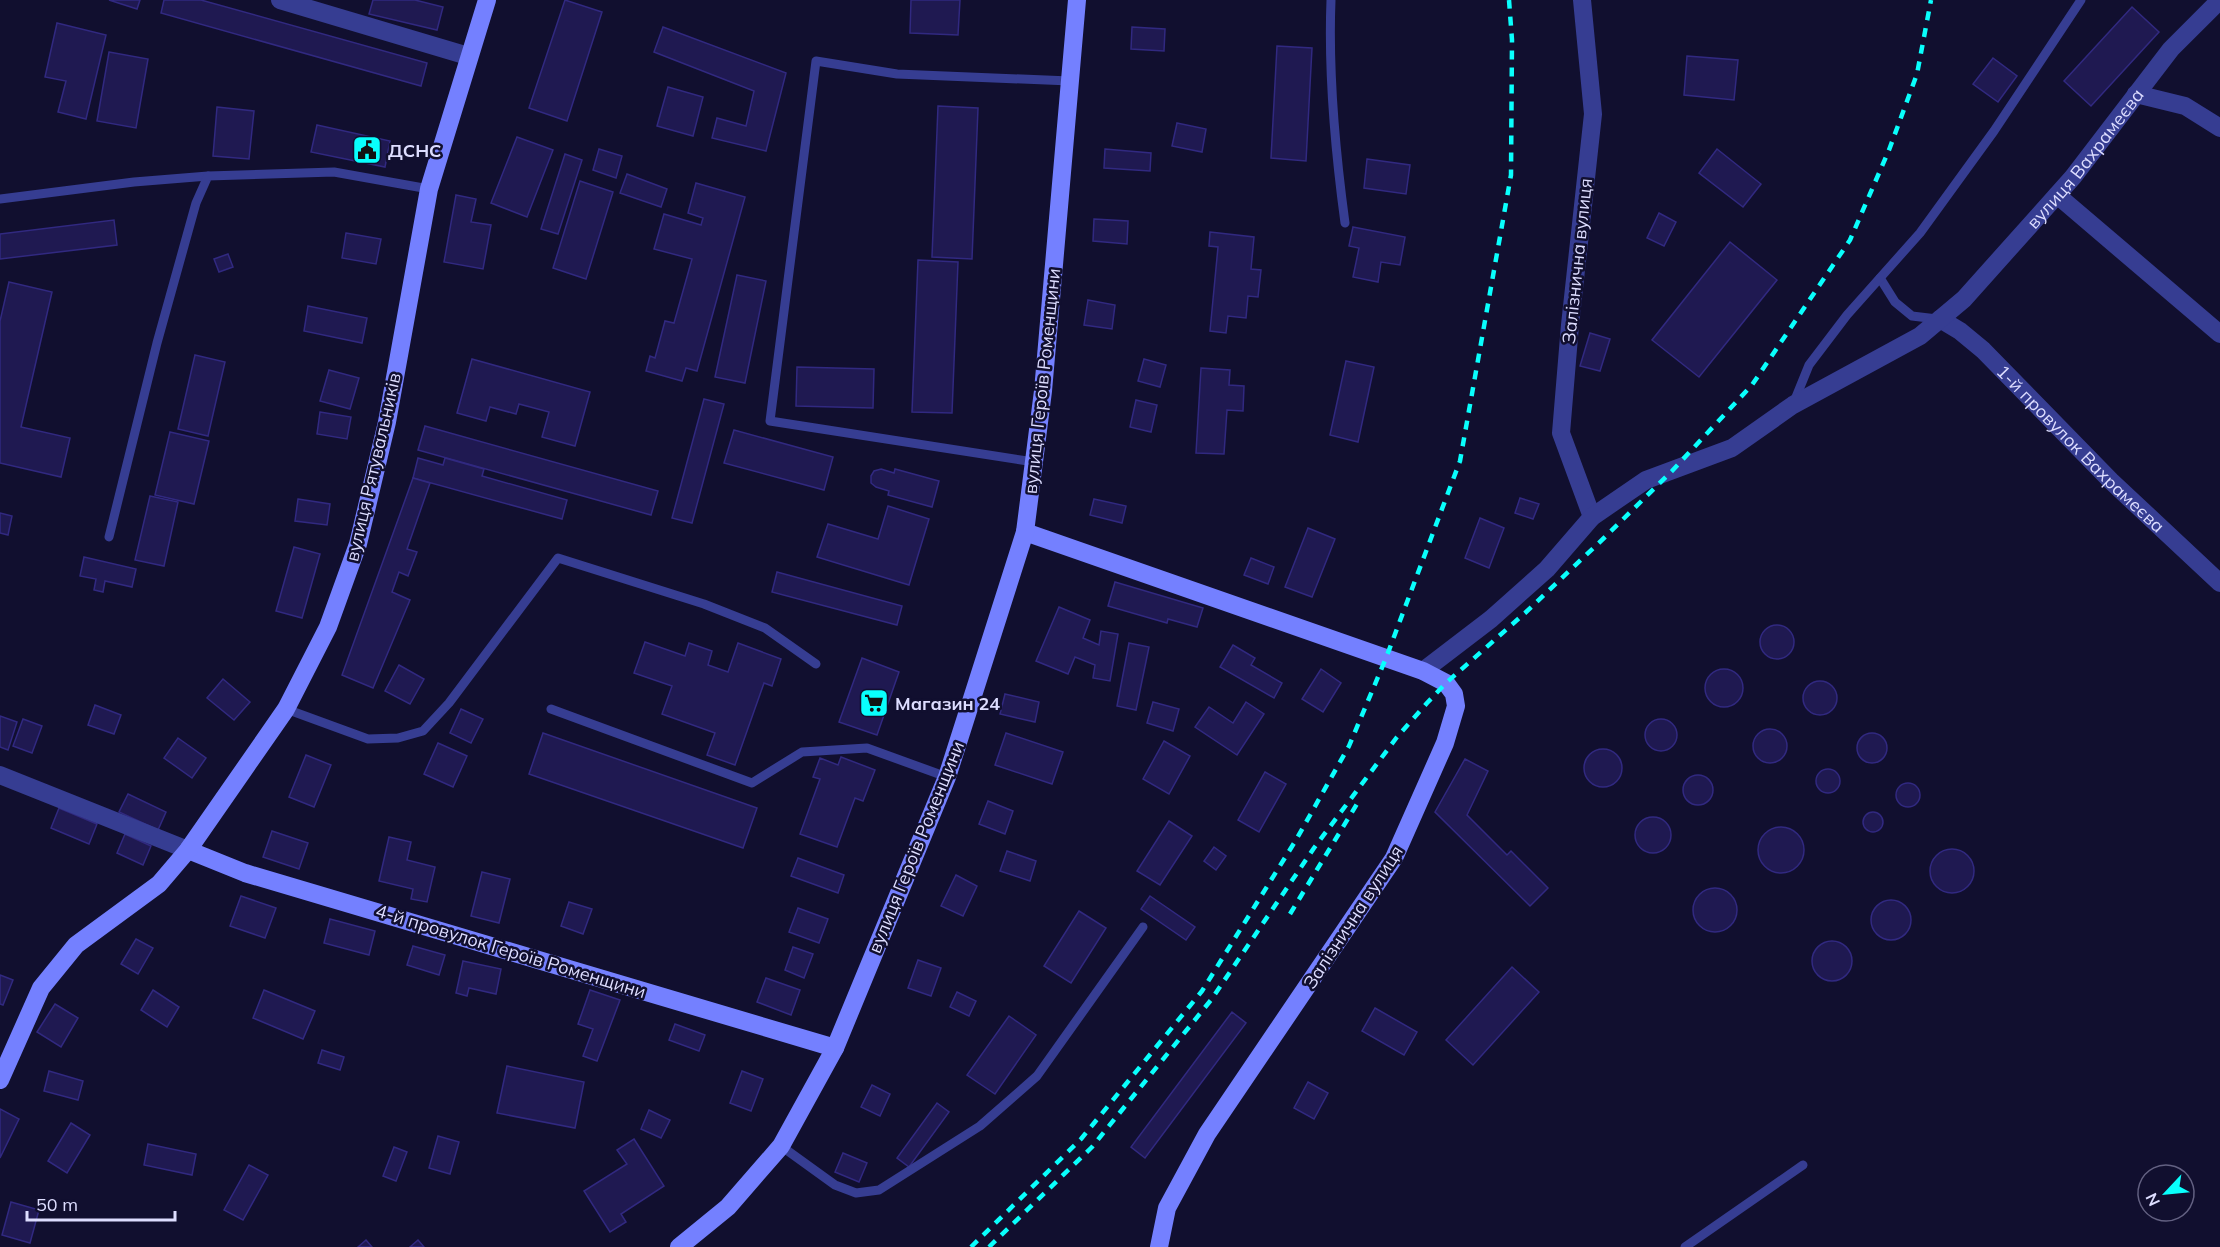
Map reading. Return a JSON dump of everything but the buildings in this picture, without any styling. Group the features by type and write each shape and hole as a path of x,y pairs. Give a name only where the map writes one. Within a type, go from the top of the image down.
{"street":[{"path":"280,0 468,57"},
{"name":"вулиця Рятувальників","path":"0,1080 41,988 76,945 159,884 188,850 286,709 328,627 358,544 387,422 429,189 487,0"},
{"name":"вулиця Героїв Роменщини","path":"679,1247 728,1207 781,1146 835,1048 947,777 1025,532 1043,391 1077,0"},
{"name":"Залізнична вулиця","path":"1582,0 1593,114 1570,325 1561,433 1592,517"},
{"name":"вулиця Вахрамеєва","path":"1423,671 1491,619 1539,576 1592,517 1646,480 1732,448 1792,405 1920,336 1964,299 2073,177 2171,49 2220,0"},
{"path":"2136,94 2185,106 2220,128"},
{"path":"2057,195 2220,334"},
{"name":"1-й провулок Вахрамеєва","path":"1943,316 1983,350 2111,481 2220,583"},
{"name":"Залізнична вулиця","path":"1025,532 1423,671 1446,683 1454,694 1456,706 1445,743 1394,858 1207,1134 1167,1208 1159,1247"},
{"path":"0,775 188,850"},
{"name":"4-й провулок Героїв Роменщини","path":"188,850 245,873 835,1048"}],"lane":[{"path":"1331,0 1329,49 1336,154 1345,223"},
{"path":"1792,405 1809,365 1847,315 1920,233 1994,131 2081,0"},
{"path":"1034,462 770,422 816,61 897,74 1070,81"},
{"path":"0,199 134,182 208,176 334,172 429,189"},
{"path":"109,537 157,343 196,203 208,176"},
{"path":"1880,278 1895,302 1912,316 1943,316"},
{"path":"286,709 368,740 398,738 423,731 449,703 558,558 704,604 765,628 816,664"},
{"path":"551,709 752,783 802,752 867,748 947,777"},
{"path":"781,1146 835,1185 856,1193 879,1190 980,1126 1037,1076 1143,927"},
{"path":"1685,1247 1803,1165"}],"railway":[{"path":"971,1247 1081,1139 1202,991 1296,840 1349,746 1386,658 1460,461 1511,175 1512,40 1509,0"},
{"path":"989,1247 1092,1147 1211,1000 1314,848 1397,737 1427,703 1605,537 1672,471 1752,385 1850,240 1889,150 1917,74 1931,0"},
{"path":"1290,914 1360,799"}],"place":[{"name":"ДСНС","path":"367,150"},
{"name":"Магазин 24","path":"874,703"}]}
